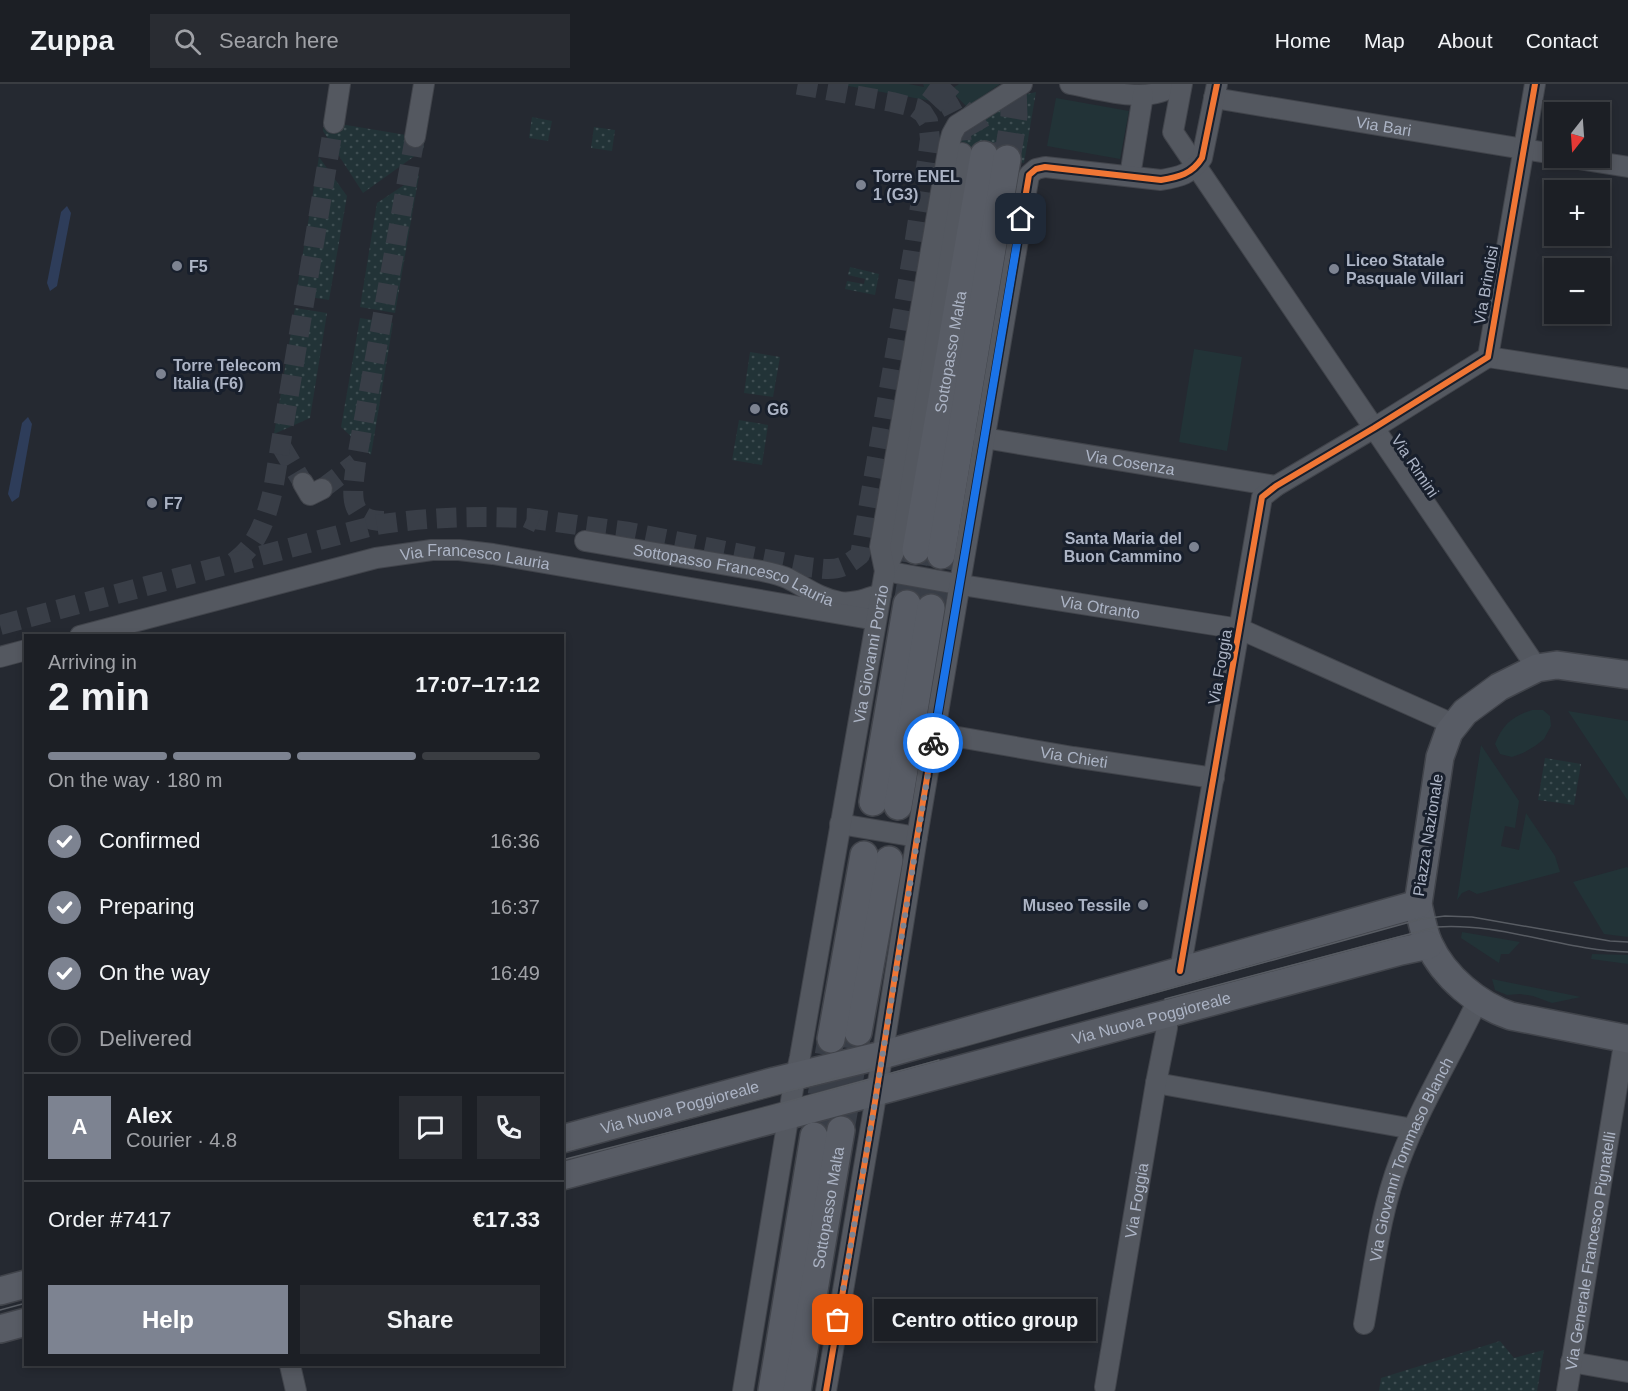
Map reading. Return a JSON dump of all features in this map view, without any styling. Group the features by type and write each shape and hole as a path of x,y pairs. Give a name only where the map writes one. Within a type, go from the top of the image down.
{"main road":[{"name":"Sottopasso Malta","path":"928,552 984,155"},
{"path":"886,804 919,606"},
{"name":"Piazza Nazionale","path":"1627,1039 1511,1016 1478,1000 1447,973 1429,945 1418,904 1440,757 1449,732 1465,712 1499,687 1537,668 1557,665 1628,675"},
{"path":"831,1039 877,857 858,1032"},
{"path":"882,1055 1418,904"},
{"name":"Via Nuova Poggioreale","path":"789,1114 1429,945"},
{"name":"Via Nuova Poggioreale","path":"564,1138 882,1055"},
{"path":"564,1175 789,1114"},
{"name":"Sottopasso Malta","path":"797,1391 842,1130"},
{"name":"Sottopasso Malta","path":"772,1391 814,1136"},
{"path":"0,1291 24,1285"},
{"path":"0,1329 24,1323"}],"street":[{"path":"334,123 340,84"},
{"path":"415,137 424,84"},
{"name":"Via Giovanni Porzio","path":"743,1391 795,1076 885,571 880,547 949,145 957,125 1022,84"},
{"path":"1070,84 1143,95 1159,93 1175,84"},
{"name":"Via Rimini","path":"1182,84 1173,132 1537,668"},
{"name":"Via Brindisi","path":"1488,357 1535,84"},
{"path":"826,1391 934,733 1029,175 1036,169 1046,167 1161,180 1188,173 1202,158 1215,91"},
{"name":"Via Bari","path":"1215,91 1544,152"},
{"path":"1130,176 1143,95"},
{"path":"885,571 895,550 984,155"},
{"path":"1610,164 1628,167"},
{"path":"1374,428 1488,357 1628,379"},
{"name":"Via Foggia","path":"1180,971 1262,497 1276,486 1374,428"},
{"name":"Via Cosenza","path":"984,438 1276,486"},
{"path":"303,483 310,495 322,489"},
{"name":"Sottopasso Francesco Lauria","path":"585,541 779,575 800,597 820,597 842,602 862,600 881,594"},
{"name":"Via Francesco Lauria","path":"88,634 362,561 432,550 493,554 800,597 876,620"},
{"name":"Via Otranto","path":"885,571 1240,628 1455,725"},
{"path":"0,657 24,651"},
{"name":"Via Chieti","path":"934,733 1214,778"},
{"path":"840,824 917,837"},
{"name":"Via Giovanni Tommaso Blanch","path":"1364,1324 1381,1225 1399,1161 1478,1000"},
{"name":"Via Foggia","path":"1104,1387 1167,1028 1167,1014"},
{"name":"Via Generale Francesco Pignatelli","path":"1567,1391 1627,1039"},
{"path":"1156,1083 1413,1130"},
{"path":"1571,1362 1628,1372"},
{"path":"290,1366 296,1391"}],"shaded area":[{"path":"331,84 334,123 418,137 427,84 434,84 423,150 363,193 323,131"},
{"path":"837,84 909,84 924,87 923,84 943,84 937,102"},
{"path":"959,84 1000,84 967,107 950,90"},
{"path":"1036,92 1024,163 954,149 967,129 1018,96"},
{"path":"1056,98 1129,111 1120,159 1047,146"},
{"path":"532,117 552,121 548,141 529,138"},
{"path":"594,127 615,130 612,151 591,148"},
{"path":"319,157 347,196 329,300 296,295"},
{"path":"419,175 395,313 360,307 377,203"},
{"path":"850,267 879,274 875,295 845,289 847,281 864,284 865,279 848,275"},
{"path":"295,308 327,313 310,418 274,434"},
{"path":"360,318 393,323 371,455 341,427"},
{"path":"1194,349 1242,357 1227,451 1179,442"},
{"path":"750,352 780,357 773,397 744,393"},
{"path":"739,420 768,425 762,465 732,460"},
{"path":"1532,710 1543,710 1550,716 1551,726 1544,739 1523,753 1512,757 1500,754 1495,744 1505,726 1519,715"},
{"path":"1568,711 1628,721 1628,801"},
{"path":"1481,745 1519,801 1515,828 1505,826 1501,846 1519,850 1526,813 1555,856 1560,872 1477,894 1469,890 1462,893 1457,900"},
{"path":"1545,758 1581,764 1574,805 1538,800"},
{"path":"1627,867 1628,937 1604,934 1573,882"},
{"path":"1462,932 1520,942 1509,954 1501,954 1499,963 1461,938"},
{"path":"1592,954 1628,955 1628,964 1591,959"},
{"path":"1492,979 1581,997 1552,1003 1533,996 1507,995 1495,990"},
{"path":"1500,1341 1514,1358 1544,1350 1537,1391 1379,1391 1381,1378"}],"water":[{"path":"67,206 71,213 57,286 50,291 47,283 61,212"},
{"path":"28,417 32,424 19,497 12,502 8,494 22,423"}],"tunnel":[{"path":"527,518 629,532 807,567 830,569 841,567 860,555 913,252 930,139 928,121 916,108 794,84"},
{"path":"930,84 972,124 981,138 984,155"},
{"path":"1007,159 1014,116 1013,84"},
{"path":"943,95 958,122 962,153"},
{"path":"234,562 253,543 261,529 273,490 334,123"},
{"path":"384,521 371,520 363,516 357,510 353,494 356,463 415,137"},
{"path":"281,446 303,483"},
{"path":"322,489 356,463"},
{"path":"0,625 376,525 470,517 527,518 538,523"},
{"path":"907,604 916,550"},
{"path":"931,608 941,555"},
{"path":"841,1130 858,1032"},
{"path":"814,1136 831,1039"}],"tram line":[{"path":"564,1150 963,1046 1421,919 1445,916 1472,917 1610,941 1628,942"},
{"path":"1165,999 1436,927 1508,932 1580,947 1628,952"},
{"path":"564,1159 939,1060"},
{"path":"0,1310 24,1304"}],"cycle path":[{"path":"826,1391 1029,175 1036,169 1045,167 1161,180 1184,174 1194,168 1202,158 1217,84"},
{"path":"1180,971 1262,497 1276,486 1488,357 1535,84"}],"way so far":[{"path":"838,1320 933,743"}],"place":[{"name":"Torre ENEL 1 (G3)","path":"861,185"},
{"name":"F5","path":"177,266"},
{"name":"Liceo Statale Pasquale Villari","path":"1334,269"},
{"name":"Torre Telecom Italia (F6)","path":"161,374"},
{"name":"G6","path":"755,409"},
{"name":"F7","path":"152,503"},
{"name":"Santa Maria del Buon Cammino","path":"1194,547"},
{"name":"Museo Tessile","path":"1143,905"},
{"name":"Centro ottico group","path":"838,1320"}],"route":[{"path":"933,743 1021,219"}]}
